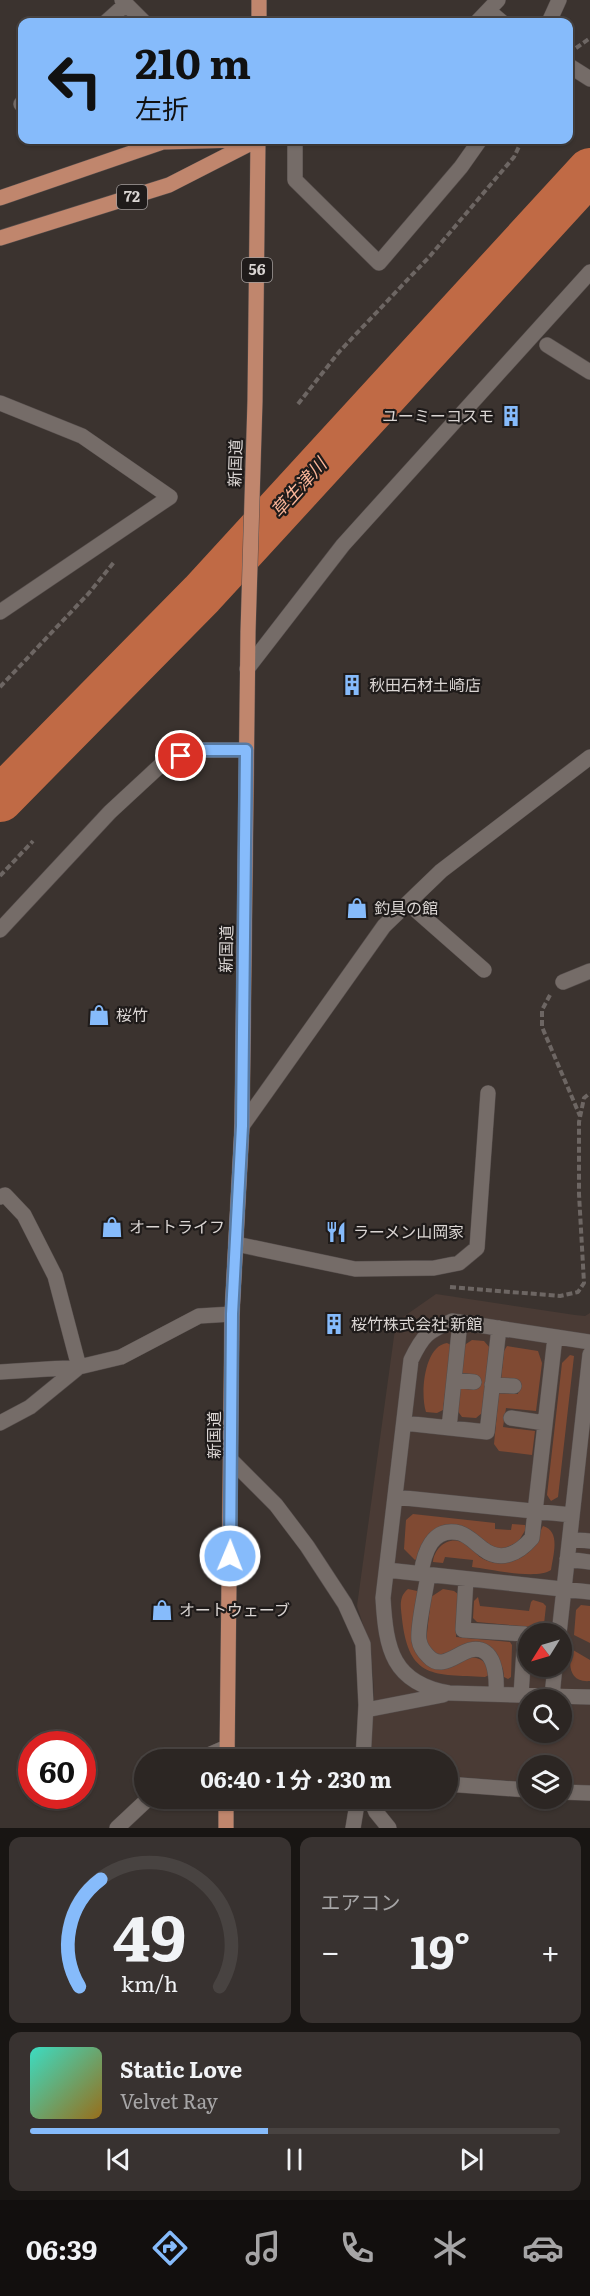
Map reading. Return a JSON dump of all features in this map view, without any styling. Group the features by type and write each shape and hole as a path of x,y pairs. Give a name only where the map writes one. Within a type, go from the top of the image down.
{"main road":[{"path":"259,0 259,18"},
{"path":"0,198 157,144"},
{"name":"72","path":"0,238 169,185 249,144"},
{"name":"新国道","path":"227,1749 232,1314 242,1126 247,669 255,401 257,144"},
{"path":"226,1809 226,1828"}],"street":[{"path":"551,18 559,0"},
{"path":"110,18 124,2 140,18"},
{"path":"481,18 493,6"},
{"path":"573,68 590,79"},
{"path":"296,144 294,180 379,263 461,167 477,144"},
{"path":"247,669 344,545 590,272"},
{"path":"547,345 590,372"},
{"path":"0,403 82,436 170,497 0,612"},
{"path":"0,930 110,812 164,762 199,750 246,750"},
{"path":"242,1126 384,926 441,871 590,757"},
{"path":"409,904 484,970"},
{"path":"563,982 590,971"},
{"path":"236,1244 355,1269 434,1268 459,1263 477,1248 488,1092"},
{"path":"0,1197 5,1195 24,1215 55,1276 79,1367"},
{"path":"0,1372 79,1367 121,1357 199,1316 232,1314"},
{"path":"518,1695 449,1693 430,1690 407,1676 392,1657 385,1630 383,1598 411,1360 421,1339 452,1321 590,1342"},
{"path":"449,1428 460,1322"},
{"path":"404,1423 487,1432 499,1328"},
{"path":"496,1694 495,1665 488,1655 479,1649 470,1650 440,1662 431,1660 423,1651 418,1638 425,1574 424,1553 431,1542 450,1533 461,1533 485,1551 498,1556 511,1555 523,1548 532,1538 555,1336"},
{"path":"560,1623 590,1354"},
{"path":"0,1423 30,1407 79,1367"},
{"path":"454,1380 474,1382"},
{"path":"492,1385 514,1386"},
{"path":"511,1419 545,1424"},
{"path":"232,1461 276,1505 307,1546 345,1604 363,1644 366,1710 364,1749"},
{"path":"395,1497 572,1515"},
{"path":"570,1539 590,1541"},
{"path":"567,1559 590,1562"},
{"path":"387,1570 590,1592"},
{"path":"466,1579 463,1630 525,1634 521,1689"},
{"path":"366,1710 449,1693"},
{"path":"572,1697 590,1697"},
{"path":"458,1785 518,1789"},
{"path":"572,1792 590,1793"},
{"path":"117,1828 137,1809"},
{"path":"353,1828 356,1809"},
{"path":"375,1809 389,1828"}],"path":[{"path":"298,404 339,352 430,256 507,166 520,144"},
{"path":"0,687 89,593 117,558"},
{"path":"0,876 33,841"},
{"path":"563,982 549,996 542,1010 542,1027 580,1117"},
{"path":"444,1287 560,1296 578,1292 584,1283 579,1194 580,1117 584,1098 590,1093"}],"shaded area":[{"path":"436,1294 575,1315 585,1316 590,1313 590,1786 572,1785 572,1755 518,1755 518,1781 458,1777 458,1749 370,1749 374,1692 371,1649 357,1606 396,1322"},
{"path":"472,1340 484,1341 490,1348 482,1413 476,1418 462,1417 457,1410 459,1387 478,1389 479,1377 460,1375 463,1346"},
{"path":"447,1343 451,1345 443,1410 437,1413 426,1412 424,1383 429,1361 439,1346"},
{"path":"507,1346 538,1351 542,1363 536,1411 506,1408 503,1427 535,1431 532,1455 499,1451 494,1444 499,1392 518,1394 519,1380 501,1379 504,1351"},
{"path":"570,1355 574,1356 558,1497 551,1501 547,1495 562,1363"},
{"path":"413,1514 495,1523 495,1529 511,1530 512,1524 525,1525 526,1529 518,1542 503,1549 497,1548 462,1526 415,1560 404,1549 406,1520"},
{"path":"543,1526 549,1529 554,1538 551,1570 544,1573 524,1574 472,1567 473,1560 445,1557 443,1563 433,1562 439,1548 452,1541 465,1543 486,1560 500,1563 513,1561 534,1547"},
{"path":"408,1589 417,1591 419,1595 421,1659 457,1656 476,1658 487,1666 489,1675 485,1677 438,1673 427,1670 418,1663 405,1639 402,1619 401,1599"},
{"path":"443,1589 458,1594 456,1637 510,1642 512,1645 511,1677 508,1679 504,1677 503,1669 495,1654 439,1655 433,1652 426,1642 431,1597"},
{"path":"478,1597 480,1606 529,1611 533,1600 543,1603 546,1606 544,1623 518,1623 518,1626 477,1622 473,1618 474,1601"},
{"path":"581,1605 590,1606 590,1643 574,1635 576,1610"},
{"path":"573,1650 590,1660 590,1681 583,1681 574,1676"}],"waterway":[{"name":"草生津川","path":"0,799 202,594 590,171"}],"place":[{"name":"ユーミーコスモ","path":"511,416"},
{"name":"秋田石材土崎店","path":"352,685"},
{"name":"釣具の館","path":"357,908"},
{"name":"桜竹","path":"99,1015"},
{"name":"オートライフ","path":"112,1227"},
{"name":"ラーメン山岡家","path":"336,1232"},
{"name":"桜竹株式会社 新館","path":"334,1324"},
{"name":"オートウェーブ","path":"162,1610"}],"route":[{"path":"181,756 199,750 246,750 242,1126 232,1314 230,1556"}]}
